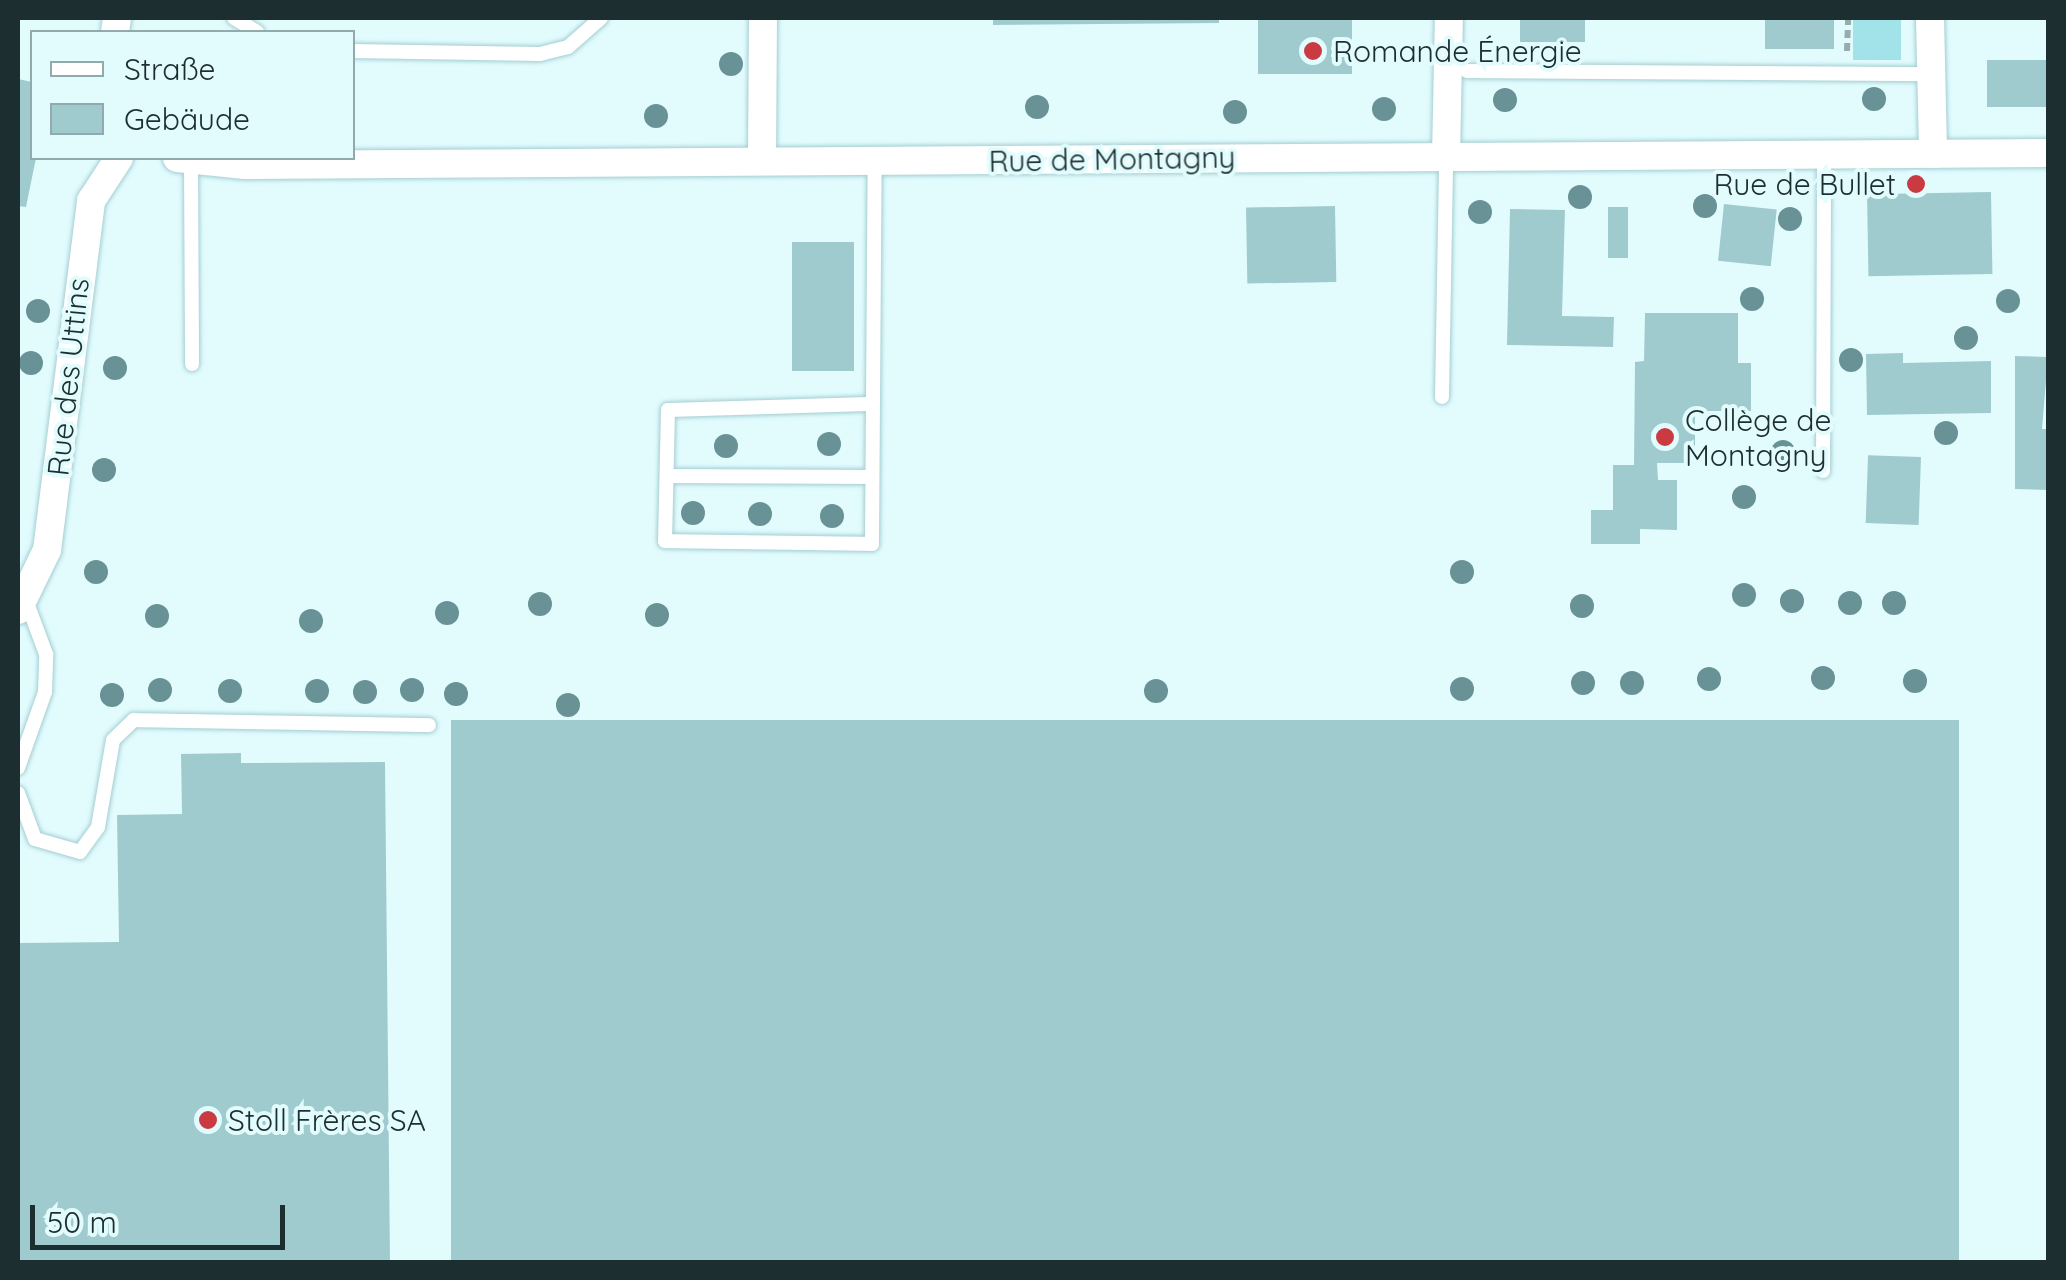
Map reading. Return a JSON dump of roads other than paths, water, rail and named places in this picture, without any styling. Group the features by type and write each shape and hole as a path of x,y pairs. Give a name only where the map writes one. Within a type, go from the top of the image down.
{"street":[{"path":"762,161 763,18"},
{"path":"1446,156 1449,18"},
{"path":"1930,18 1933,154"},
{"name":"Rue de Montagny","path":"355,160 874,161 2048,154"},
{"name":"Rue des Uttins","path":"22,606 47,550 91,201 119,160"}],"lane":[{"path":"355,51 540,54 568,48 601,18"},
{"path":"1467,71 1930,74"},
{"path":"1823,472 1824,155"},
{"path":"1442,397 1446,156"},
{"path":"184,160 192,364"},
{"path":"869,404 668,410 665,542 872,544 869,404 874,161"},
{"path":"668,476 872,477"},
{"path":"18,768 45,692 46,654 22,606"},
{"path":"18,793 35,839 80,852 98,827 113,740 134,720 429,725"}],"place":[{"name":"Romande Énergie","path":"1313,51"},
{"name":"Rue de Bullet","path":"1916,184"},
{"name":"Collège de Montagny","path":"1665,437"},
{"name":"Stoll Frères SA","path":"208,1120"}]}
